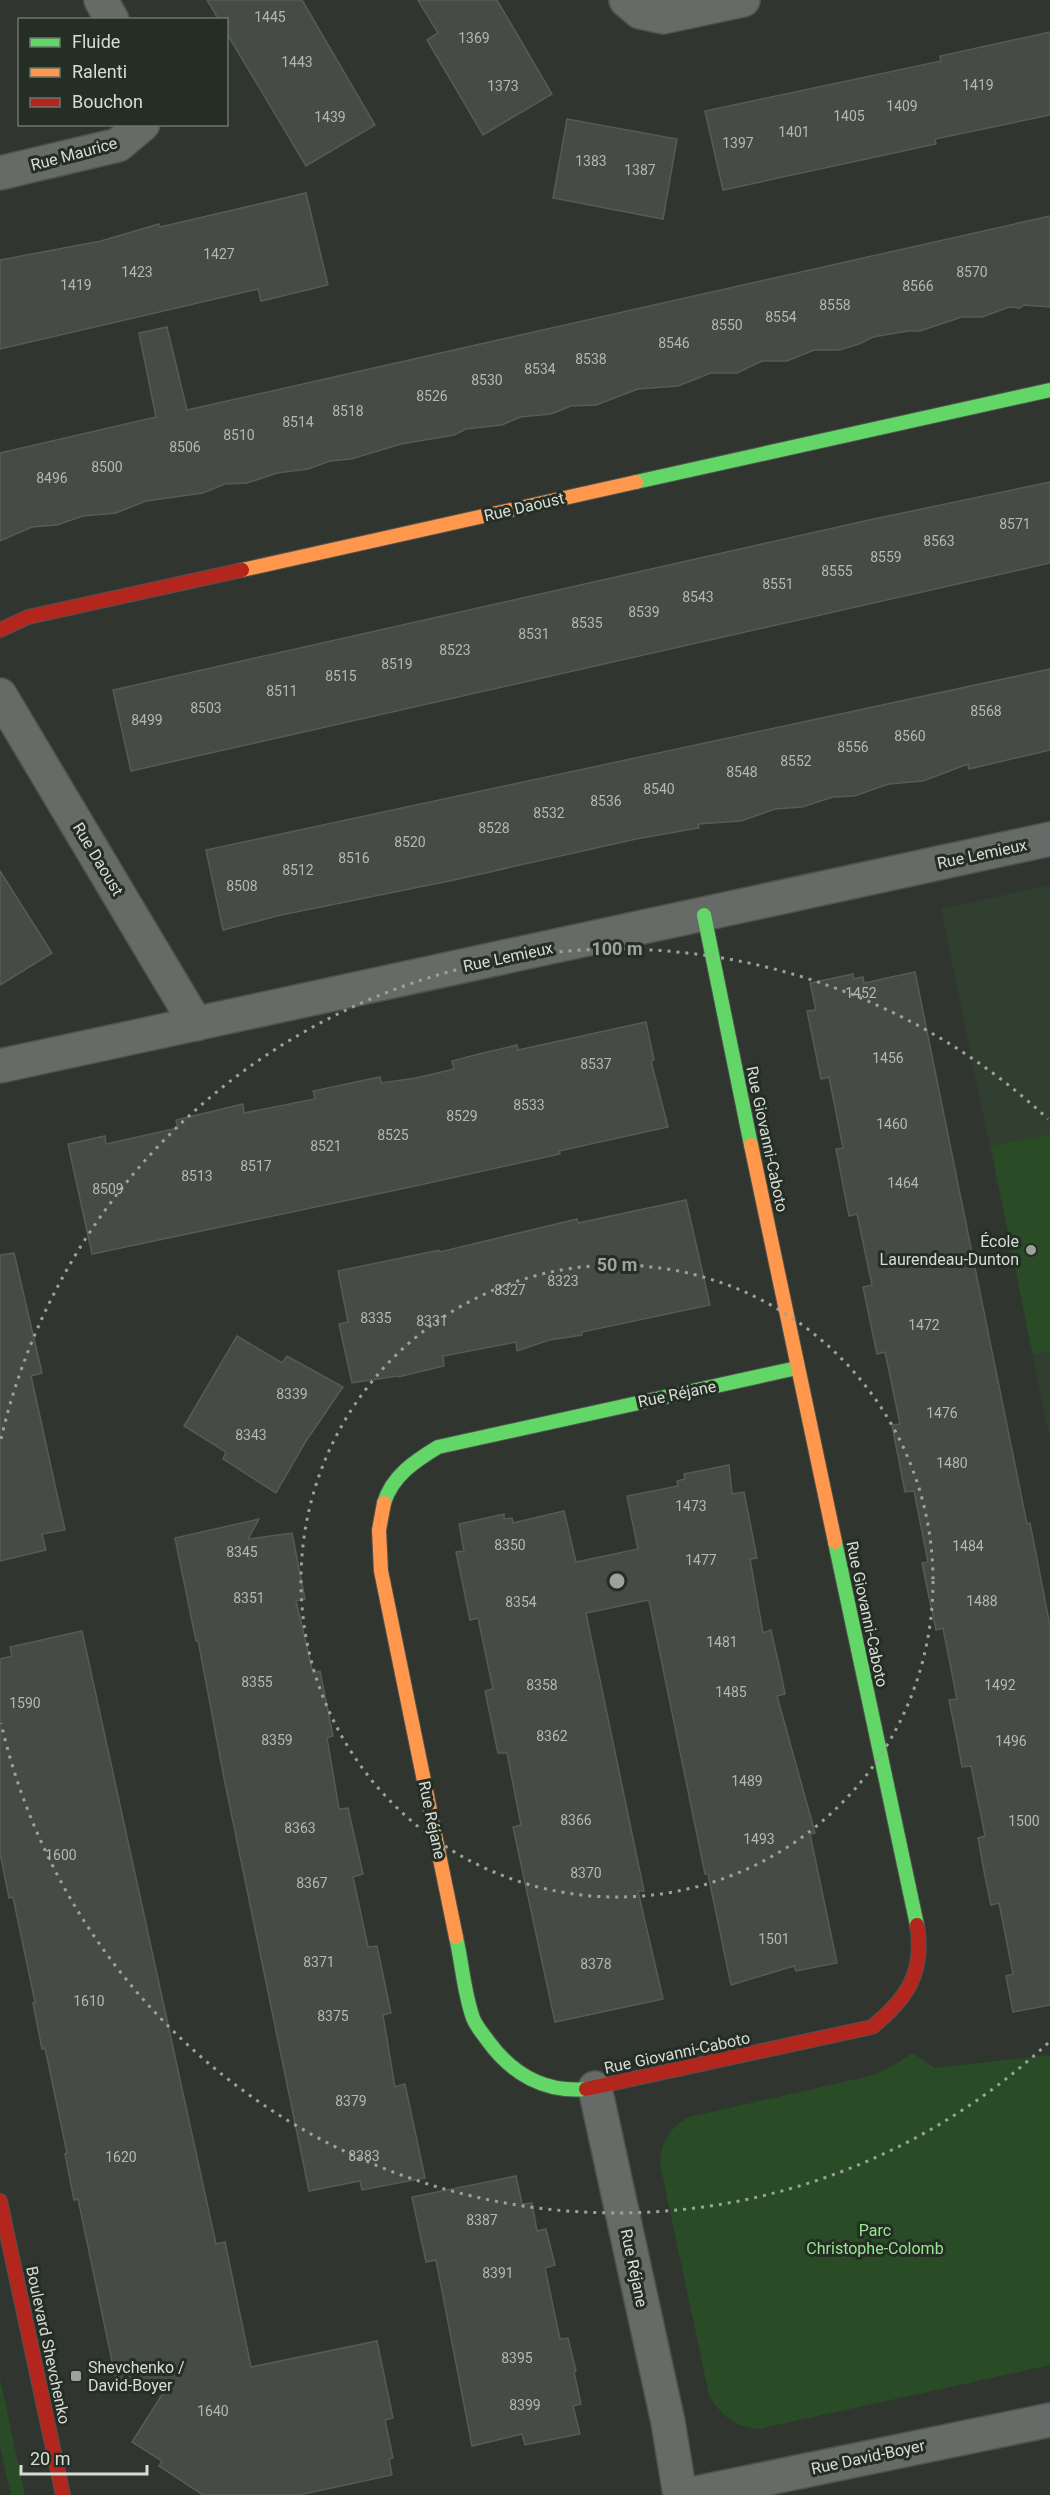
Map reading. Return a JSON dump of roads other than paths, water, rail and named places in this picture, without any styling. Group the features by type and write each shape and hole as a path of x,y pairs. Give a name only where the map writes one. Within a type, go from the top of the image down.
{"street":[{"path":"101,0 111,18"},
{"path":"626,0 640,12 663,17 743,0"},
{"name":"Rue Maurice","path":"0,173 118,145 141,126"},
{"name":"Rue Daoust","path":"0,630 28,617 1050,390"},
{"name":"Rue Daoust","path":"0,694 196,1024"},
{"name":"Rue Lemieux","path":"0,1066 1050,839"},
{"name":"Rue Giovanni-Caboto","path":"595,2088 872,2027 890,2013 905,1995 916,1973 920,1954 918,1928 797,1368 704,915"},
{"name":"Rue Réjane","path":"680,2495 669,2430 595,2088 566,2090 533,2082 502,2059 489,2045 473,2019 381,1571 377,1542 386,1494 400,1473 420,1456 438,1447 797,1368"},
{"name":"Boulevard Shevchenko","path":"0,2201 63,2495"},
{"name":"Rue David-Boyer","path":"687,2495 1050,2420"}],"place":[{"name":"École Laurendeau-Dunton","path":"1031,1250"},
{"name":"Shevchenko / David-Boyer","path":"76,2376"}],"park label":[{"name":"Parc Christophe-Colomb","path":"875,2239"}]}
